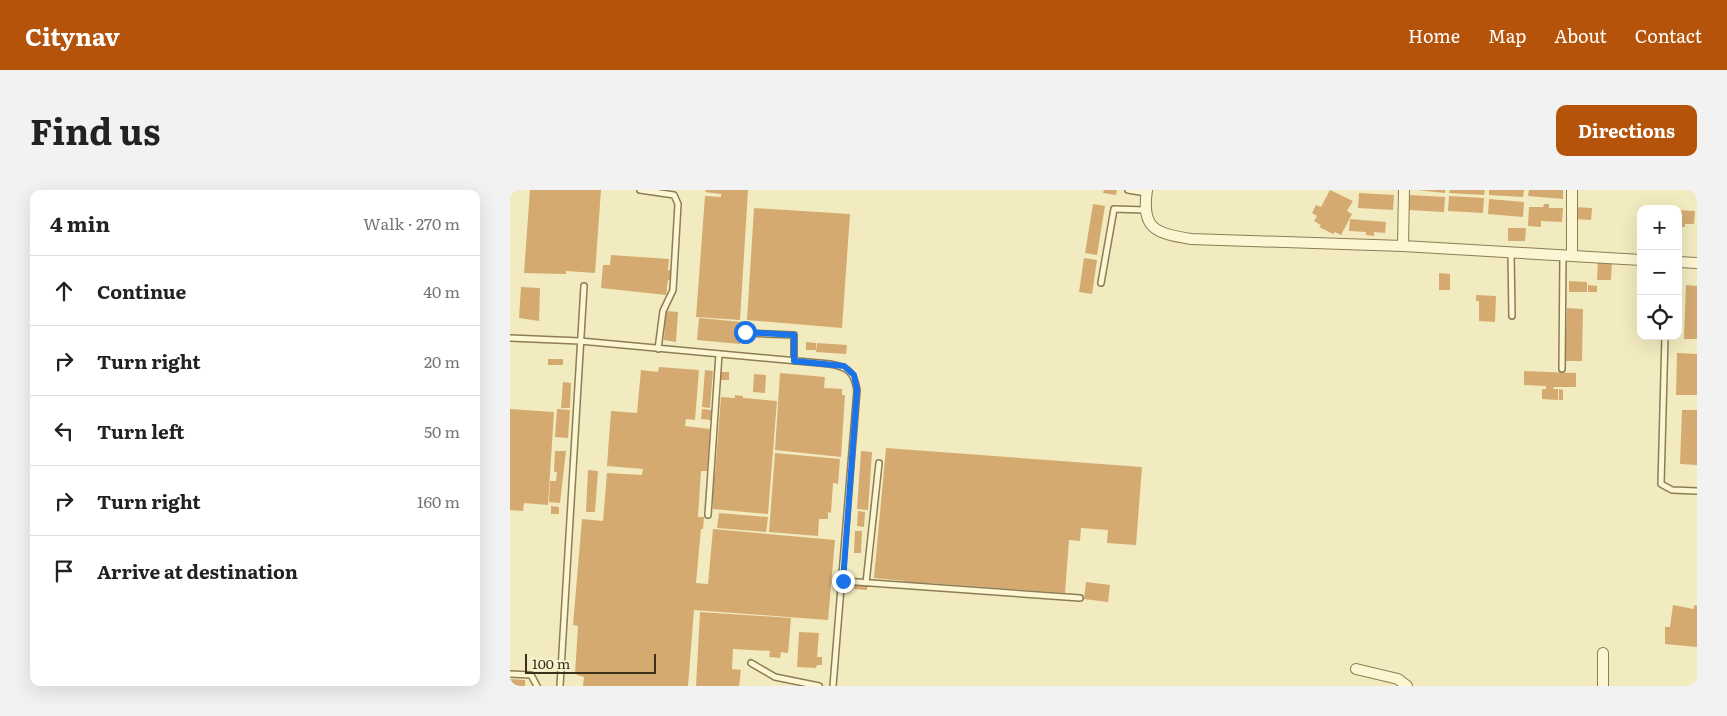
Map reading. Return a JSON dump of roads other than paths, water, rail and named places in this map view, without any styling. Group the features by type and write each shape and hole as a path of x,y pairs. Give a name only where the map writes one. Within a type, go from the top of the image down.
{"street":[{"path":"1403,246 1404,190"},
{"path":"1568,255 1572,190"},
{"path":"1147,191 1145,210 1147,219 1155,229 1162,234 1191,239 1403,246 1637,260"},
{"path":"1682,262 1697,263"},
{"path":"1603,652 1603,686"},
{"path":"1356,669 1398,679 1407,686"}],"lane":[{"path":"640,190 674,195 678,204 673,290 663,311 658,349"},
{"path":"1128,190 1147,191"},
{"path":"1102,283 1114,209 1145,210"},
{"path":"1510,252 1512,316"},
{"path":"1562,369 1568,255"},
{"path":"560,686 584,286"},
{"path":"745,332 794,335 794,361"},
{"path":"510,338 580,342 844,366 854,375 857,390 833,686"},
{"path":"1664,340 1660,484 1672,490 1697,491"},
{"path":"708,515 719,354"},
{"path":"866,583 879,464"},
{"path":"843,581 1080,598"},
{"path":"751,663 775,677 819,686"},
{"path":"510,674 531,675 537,686"}]}
